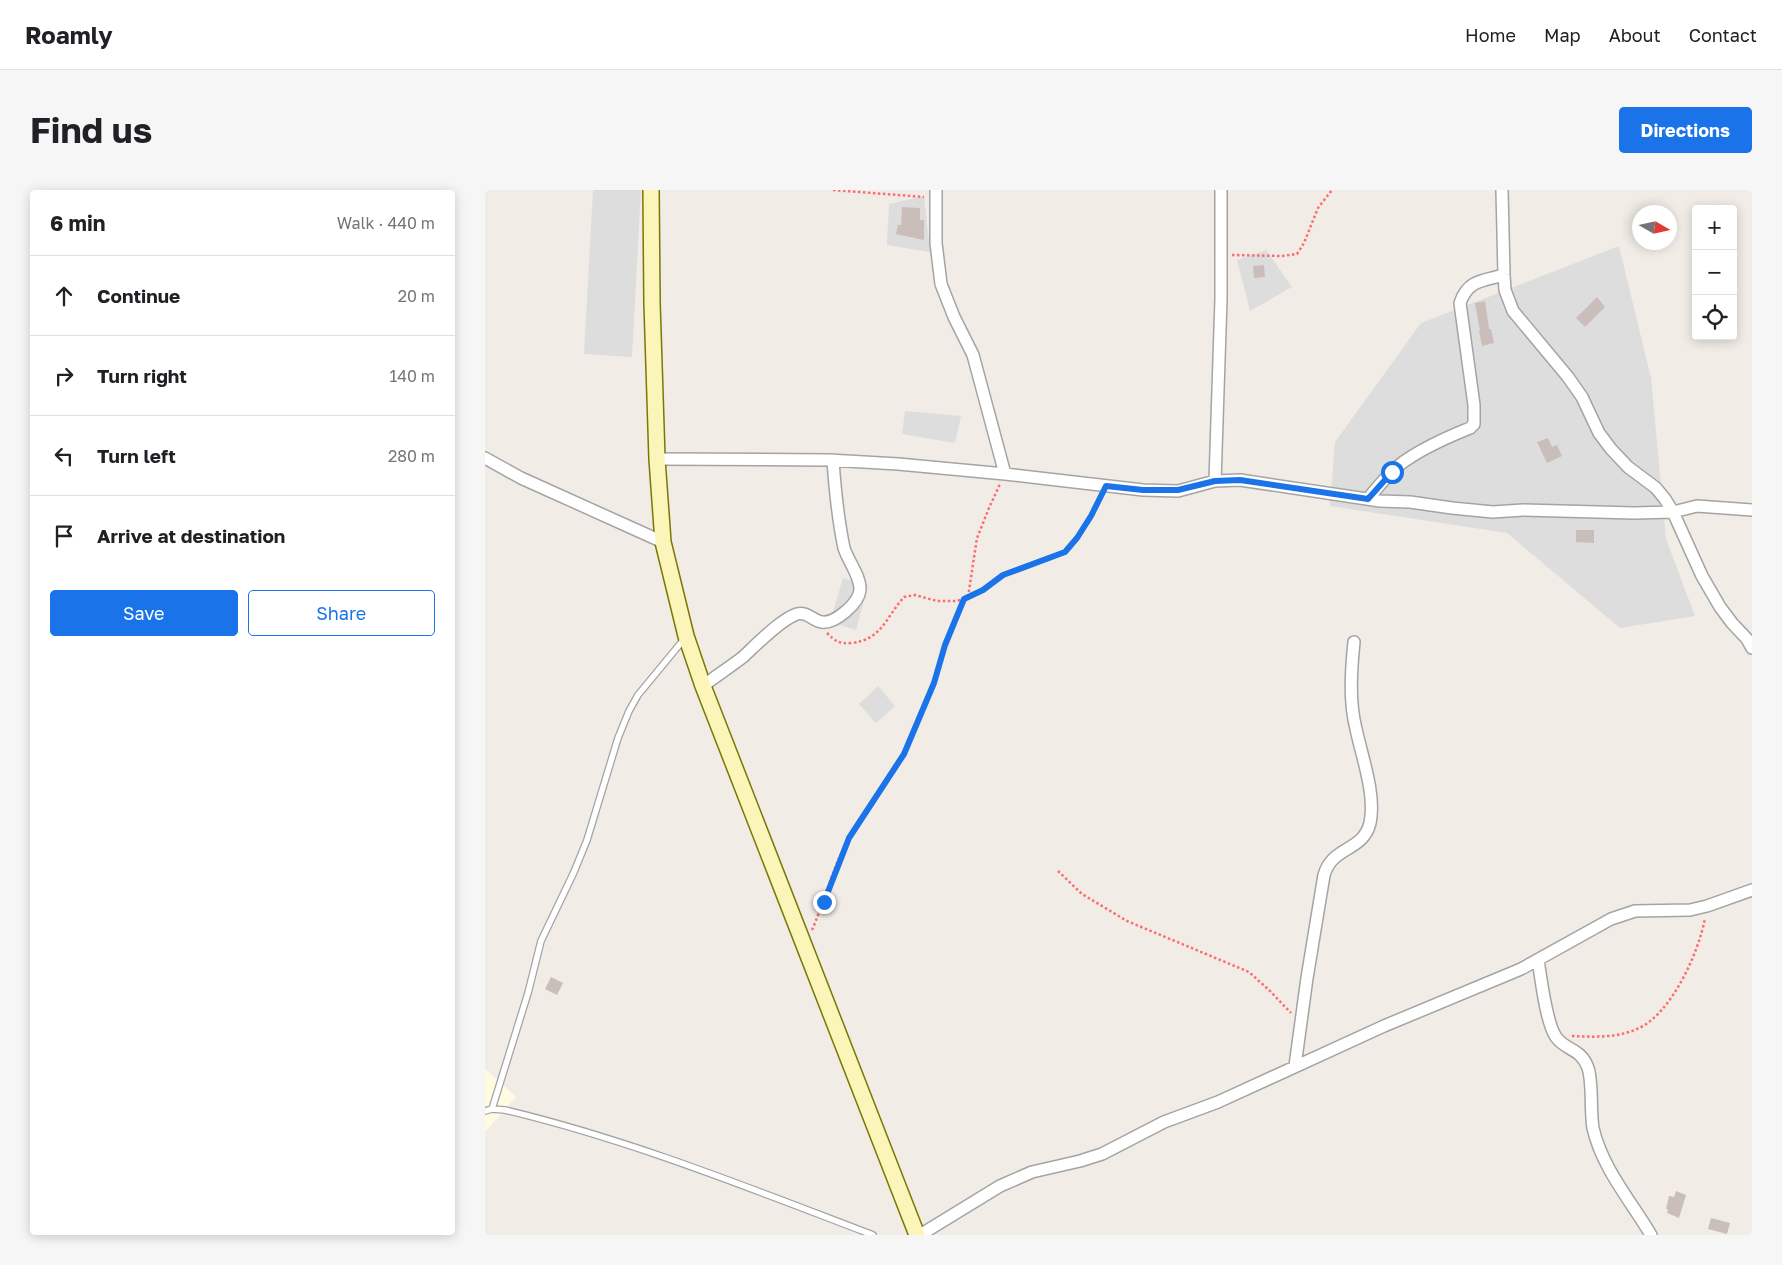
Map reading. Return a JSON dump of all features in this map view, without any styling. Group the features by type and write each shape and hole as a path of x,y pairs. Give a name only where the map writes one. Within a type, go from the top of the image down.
{"street":[{"path":"651,190 652,303 657,459 663,542 686,636 703,686 805,949 919,1235 1000,1186 1032,1172 1081,1161 1102,1154 1164,1122 1218,1102 1384,1026 1538,960 1611,919 1629,912 1642,910 1689,910 1707,906 1752,890"},
{"path":"1215,481 1222,254 1221,190"},
{"path":"1501,190 1505,290 1513,311 1569,377 1599,432 1611,449 1628,467 1656,488 1673,512 1702,576 1720,606 1752,648"},
{"path":"936,194 936,243 941,284 954,317 973,355 1005,474"},
{"path":"1368,499 1392,472 1403,463 1416,454 1470,428 1474,424 1474,405 1460,303 1467,288 1474,284 1504,276"},
{"path":"485,458 521,478 663,542"},
{"path":"657,459 833,460 898,464 1143,490 1178,490 1215,481 1240,480 1368,499 1493,512 1523,510 1600,513 1673,512 1697,506 1752,510"},
{"path":"703,686 740,659 790,618 801,614 815,620 827,622 837,618 852,606 859,597 859,581 845,550 836,499 833,460"},
{"path":"1295,1066 1312,944 1326,869 1335,856 1360,842 1367,834 1370,822 1370,793 1355,728 1352,703 1351,680 1354,642"},
{"path":"1538,960 1551,1024 1556,1037 1566,1046 1579,1052 1589,1069 1593,1127 1604,1161 1651,1235"}],"lane":[{"path":"492,1109 529,993 541,941 575,872 587,840 618,738 629,711 638,695 686,636"},
{"path":"485,1111 492,1109 505,1110 611,1140 724,1178 873,1235"}],"path":[{"path":"833,190 936,194"},
{"path":"1222,254 1283,256 1297,254 1318,208 1332,190"},
{"path":"968,597 977,538 1005,474"},
{"path":"815,620 834,640 845,644 855,643 868,639 875,634 904,597 915,595 950,602 964,599 983,590 1003,575 1065,552 1091,516 1106,486"},
{"path":"805,949 849,838 904,754 920,719 934,683 945,645 964,599"},
{"path":"1058,870 1082,894 1127,921 1249,972 1284,1005 1300,1027"},
{"path":"1556,1037 1613,1036 1635,1030 1647,1023 1669,1000 1691,963 1703,926 1707,906"}],"shaded area":[{"path":"593,190 641,190 632,357 584,354"},
{"path":"924,196 930,252 887,245 889,204"},
{"path":"1619,246 1651,378 1666,539 1695,616 1620,628 1507,533 1330,506 1335,442 1421,323"},
{"path":"1266,250 1292,287 1250,311 1237,260"},
{"path":"905,411 961,416 955,443 902,434"},
{"path":"843,578 868,585 856,630 830,622"},
{"path":"878,686 895,706 876,723 859,704"},
{"path":"485,1069 516,1097 485,1132"}],"building":[{"path":"902,207 920,208 920,220 924,220 924,240 896,234 898,225 901,225"},
{"path":"1264,265 1265,277 1254,278 1253,266"},
{"path":"1597,297 1605,307 1585,327 1576,318"},
{"path":"1485,301 1489,329 1491,329 1494,343 1482,346 1475,303"},
{"path":"1548,438 1552,447 1557,445 1562,456 1547,463 1537,442"},
{"path":"1576,530 1594,530 1594,543 1576,542"},
{"path":"551,977 563,983 557,995 545,989"},
{"path":"1676,1191 1686,1195 1679,1218 1667,1213 1668,1209 1666,1209 1669,1196 1674,1197"},
{"path":"1711,1218 1730,1223 1727,1234 1708,1229"}],"route":[{"path":"824,902 849,838 904,754 934,683 945,645 964,599 983,590 1003,575 1065,552 1077,538 1091,516 1106,486 1143,490 1178,490 1215,481 1240,480 1368,499 1392,472"}]}
